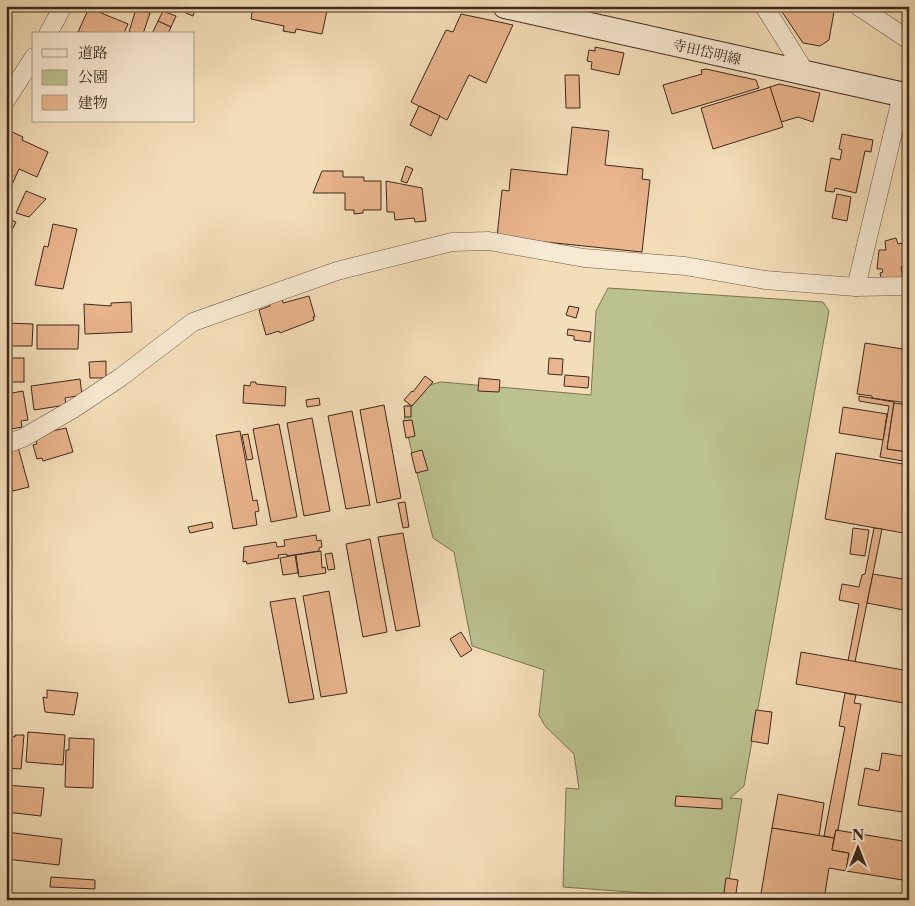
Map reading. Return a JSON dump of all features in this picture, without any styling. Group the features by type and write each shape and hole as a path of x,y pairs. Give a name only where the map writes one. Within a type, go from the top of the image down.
{"main road":[{"name":"寺田岱明線","path":"505,6 905,96"}],"street":[{"path":"49,32 63,6"},
{"path":"764,6 807,75"},
{"path":"858,6 909,40"},
{"path":"6,100 32,60"},
{"path":"856,287 905,96"},
{"path":"6,444 23,438 74,409 121,377 193,322 337,271 452,242 489,241 584,258 685,266 765,280 856,287 909,286"}],"green space":[{"path":"608,288 823,302 829,311 744,786 730,798 742,799 726,899 563,887 566,788 579,789 574,754 545,726 539,715 544,670 472,646 454,552 433,538 404,420 408,405 415,394 426,387 441,382 591,395 596,311"}],"building":[{"path":"170,6 196,6 193,16"},
{"path":"253,6 328,6 322,34 296,29 295,33 283,31 284,26 251,19"},
{"path":"567,6 597,6 596,12"},
{"path":"778,6 835,6 829,40 820,46 803,43"},
{"path":"89,8 128,24 124,32 78,32"},
{"path":"136,9 150,13 144,32 129,32"},
{"path":"163,11 176,16 171,27 158,21"},
{"path":"461,14 513,25 486,83 469,75 447,120 411,102 446,30 453,32"},
{"path":"158,21 171,27 169,32 153,32"},
{"path":"595,47 624,53 619,75 591,69 592,62 587,61 589,50 595,51"},
{"path":"706,69 756,80 759,88 672,114 663,85 702,74 701,70"},
{"path":"565,75 579,75 580,108 566,108"},
{"path":"779,84 820,93 813,122 798,117 781,122 770,87"},
{"path":"770,87 783,127 713,149 701,108"},
{"path":"419,106 440,116 431,136 410,125"},
{"path":"572,127 609,131 605,165 643,169 642,179 650,180 642,252 497,237 502,190 509,191 511,169 567,175"},
{"path":"6,129 23,137 22,140 48,152 37,177 19,169 11,187 9,186 7,190"},
{"path":"842,134 873,140 871,152 865,151 856,193 835,188 834,192 825,191 831,158 840,160 842,150 839,149"},
{"path":"406,166 413,169 407,183 401,181"},
{"path":"322,171 343,171 343,177 364,177 364,181 381,181 381,210 363,210 363,213 354,214 354,210 345,210 345,193 313,193"},
{"path":"386,181 422,188 426,221 415,222 414,218 395,220 394,212 387,212"},
{"path":"26,191 46,199 29,217 16,213"},
{"path":"837,194 851,197 847,221 832,218"},
{"path":"7,218 16,222 8,238 6,238"},
{"path":"53,224 77,229 63,289 35,285 44,246 48,247"},
{"path":"896,238 898,244 903,243 909,265 901,267 903,277 882,282 880,273 883,272 882,269 877,269 879,250 886,250 885,241"},
{"path":"309,296 315,317 313,317 314,320 280,333 279,331 266,335 259,310 270,306 269,301 282,297 283,303"},
{"path":"131,302 132,332 85,334 84,304 111,306 111,303"},
{"path":"569,306 579,308 576,318 566,315"},
{"path":"6,323 33,324 32,346 6,346"},
{"path":"37,325 79,325 78,349 37,349"},
{"path":"568,329 591,332 590,342 574,340 574,336 567,335"},
{"path":"865,343 909,350 907,403 857,394"},
{"path":"6,358 24,358 24,382 6,382"},
{"path":"549,358 563,359 562,375 548,374"},
{"path":"106,361 106,378 90,378 89,362"},
{"path":"565,375 589,377 588,388 564,386"},
{"path":"425,376 433,382 412,406 404,400 413,392"},
{"path":"479,378 500,380 499,392 478,391"},
{"path":"80,379 82,395 65,398 66,405 34,410 31,386"},
{"path":"251,382 286,387 285,406 243,403 244,385 250,386"},
{"path":"23,391 28,420 21,421 22,427 6,430 6,394"},
{"path":"859,396 894,402 887,449 909,452 909,462 880,457 889,406 859,401"},
{"path":"319,398 320,405 307,407 306,400"},
{"path":"894,403 909,405 909,452 887,449"},
{"path":"384,405 401,498 377,503 360,410"},
{"path":"404,406 411,406 411,417 405,417"},
{"path":"843,407 887,414 883,440 839,433"},
{"path":"352,411 370,505 346,509 328,416"},
{"path":"312,418 330,511 304,516 287,423"},
{"path":"412,420 415,436 406,438 403,421"},
{"path":"279,424 297,517 271,522 253,429"},
{"path":"66,428 73,452 43,461 42,458 37,459 33,445 37,444 34,435"},
{"path":"240,431 253,501 257,500 259,511 255,512 257,525 233,529 216,435"},
{"path":"248,434 253,459 247,460 242,435"},
{"path":"18,447 29,487 13,491 6,466 6,451"},
{"path":"422,450 428,470 416,473 411,453"},
{"path":"836,453 909,465 909,534 825,519"},
{"path":"405,502 409,527 403,528 398,503"},
{"path":"212,522 213,528 190,533 188,527"},
{"path":"853,528 869,530 865,556 850,554"},
{"path":"874,528 882,529 855,662 848,661 859,604 839,600 842,584 859,587 862,575 865,574"},
{"path":"403,533 420,626 396,631 378,537"},
{"path":"316,535 317,541 321,540 322,547 319,548 319,551 287,556 287,554 278,555 279,558 247,564 246,561 243,562 244,547 276,542 277,547 285,546 284,540"},
{"path":"370,539 387,632 363,637 346,544"},
{"path":"321,551 322,568 325,567 326,573 299,577 296,555"},
{"path":"332,553 335,569 328,570 325,554"},
{"path":"295,555 298,573 283,575 280,558"},
{"path":"873,574 909,580 909,611 867,603"},
{"path":"329,591 347,693 321,697 303,596"},
{"path":"295,598 314,699 289,703 270,602"},
{"path":"6,615 12,616 9,642 6,641"},
{"path":"461,632 472,650 461,657 450,639"},
{"path":"801,652 909,671 909,704 796,684"},
{"path":"47,690 78,693 74,715 45,712 43,697 47,698"},
{"path":"845,693 856,695 854,703 861,704 838,830 836,830 834,838 824,836 845,727 839,726"},
{"path":"756,710 772,712 768,744 751,741"},
{"path":"28,732 65,735 63,765 26,762"},
{"path":"15,735 24,735 21,769 6,768 6,736 15,737"},
{"path":"69,738 94,739 93,788 65,787 66,750 69,750"},
{"path":"882,753 909,757 909,813 858,805 865,768 879,771"},
{"path":"6,785 44,788 41,816 6,812"},
{"path":"778,794 824,803 819,836 772,828"},
{"path":"676,796 722,799 722,809 675,806"},
{"path":"772,828 834,838 832,850 849,853 846,871 829,868 824,900 760,900"},
{"path":"836,830 909,842 909,881 846,871 849,853 832,850"},
{"path":"6,832 62,839 59,865 6,859"},
{"path":"51,877 95,880 95,889 50,887"},
{"path":"726,878 738,880 735,900 723,900"}]}
